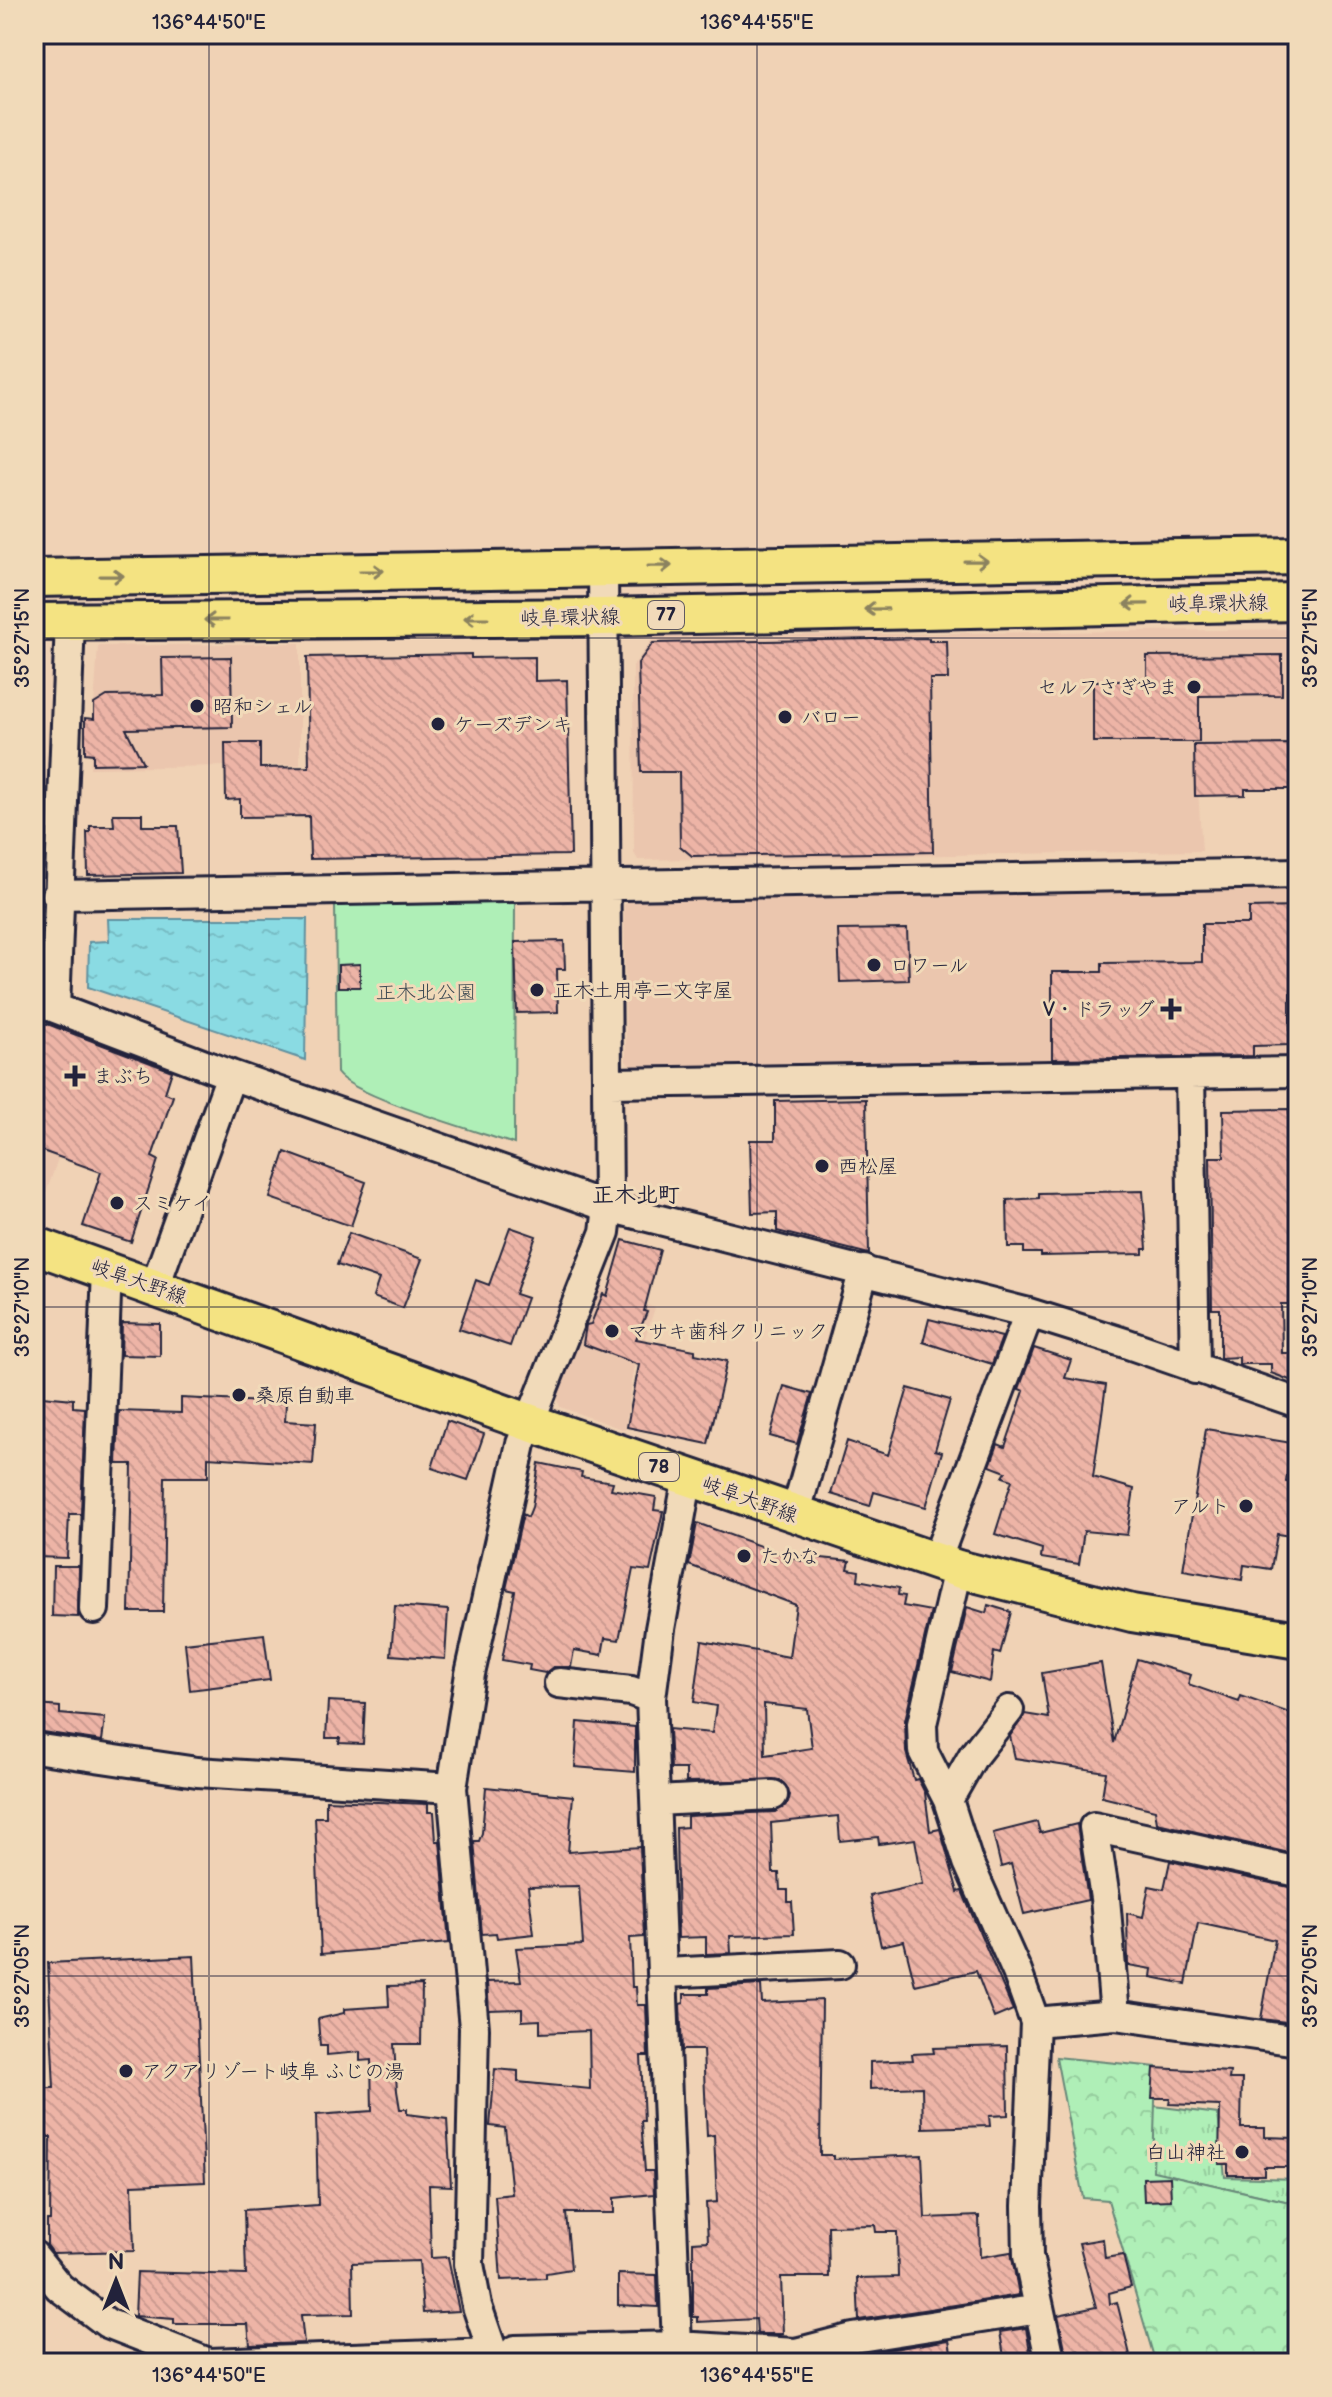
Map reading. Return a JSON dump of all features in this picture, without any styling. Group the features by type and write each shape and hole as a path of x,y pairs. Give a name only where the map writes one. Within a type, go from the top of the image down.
{"main road":[{"path":"34,578 1298,556"},
{"name":"岐阜環状線","path":"34,622 603,617 1298,602"},
{"name":"岐阜大野線","path":"34,1245 528,1422 947,1565 1132,1613 1298,1640"}],"street":[{"path":"502,2358 477,2306 469,2264 474,2028 452,1788 470,1674 528,1422 605,1232 609,1083 603,567"},
{"path":"70,621 55,1008 231,1075 608,1207 1029,1313 1298,1403"},
{"path":"57,895 1298,873"},
{"path":"609,1083 1298,1072"},
{"path":"1190,1074 1195,1369"},
{"path":"155,1286 231,1075"},
{"path":"94,1609 107,1269"},
{"path":"795,1515 864,1270"},
{"path":"1029,1313 947,1565 922,1724 923,1751 948,1800 968,1862 1017,1972 1035,2022 1027,2206 1028,2256 1051,2363"},
{"path":"677,2346 665,1973 651,1698 660,1629 688,1476"},
{"path":"559,1683 631,1691 651,1698"},
{"path":"948,1800 973,1756 1009,1710"},
{"path":"34,1748 197,1772 452,1788"},
{"path":"656,1801 773,1795"},
{"path":"1115,2015 1105,1898 1094,1827 1298,1872"},
{"path":"665,1973 840,1964"},
{"path":"1035,2022 1115,2015 1298,2041"},
{"path":"34,2256 59,2287 107,2323 209,2363 502,2358 515,2350 677,2346 796,2353 840,2352 1039,2309"}],"shaded area":[{"path":"1298,629 1298,743 1195,745 1202,851 638,860 634,853 633,666 654,637"},
{"name":"昭和シェル","path":"300,643 300,765 90,768 98,646"},
{"path":"1298,886 1298,1060 636,1071 626,1061 624,905 634,896"},
{"path":"34,1115 69,1127 38,1216 34,1215"},
{"path":"596,1287 655,1308 634,1370 625,1430 560,1407 556,1394"}],"green space":[{"name":"正木北公園","path":"515,899 514,1144 367,1093 337,1073 335,904"},
{"path":"1056,2057 1156,2067 1153,2171 1298,2204 1298,2363 1184,2363 1153,2354 1108,2200 1083,2198"},
{"path":"1154,2106 1218,2114 1225,2177 1298,2179 1298,2204 1152,2171"}],"water":[{"path":"108,919 307,919 305,1060 88,987 89,942 109,941"}],"building":[{"name":"バロー","path":"929,638 929,641 947,641 948,679 930,679 933,852 692,856 680,846 679,772 641,772 638,663 653,643"},
{"name":"ケーズデンキ","path":"471,654 471,658 535,657 535,681 567,680 571,855 310,859 309,816 240,817 240,799 226,800 225,743 260,743 260,768 309,767 307,657"},
{"path":"1282,655 1282,695 1199,696 1199,742 1093,742 1093,681 1147,681 1147,656"},
{"path":"231,657 232,727 126,729 143,763 93,764 93,754 85,753 85,718 94,719 94,704 107,696 163,695 162,658"},
{"path":"1298,744 1298,789 1245,789 1245,795 1195,796 1194,745"},
{"path":"113,814 142,814 142,826 178,826 181,873 88,875 87,832 90,832 90,826 114,826"},
{"name":"V・ドラッグ","path":"1298,907 1298,993 1290,993 1290,1045 1253,1046 1253,1056 1052,1059 1052,972 1102,972 1102,963 1202,962 1202,924 1249,924 1249,908"},
{"name":"ロワール","path":"907,929 909,980 840,982 838,930"},
{"name":"正木土用亭二文字屋","path":"564,941 565,969 557,969 558,1012 517,1013 515,942"},
{"path":"360,964 360,987 338,987 338,965"},
{"path":"34,1019 172,1071 165,1093 173,1096 152,1157 158,1160 131,1242 83,1226 101,1172 34,1148"},
{"name":"西松屋","path":"866,1099 869,1254 777,1231 777,1212 752,1213 750,1140 775,1140 775,1101"},
{"path":"1289,1109 1290,1147 1298,1147 1298,1285 1291,1285 1291,1304 1281,1304 1282,1353 1298,1353 1298,1383 1271,1373 1271,1364 1239,1364 1239,1357 1220,1358 1220,1309 1212,1309 1210,1157 1224,1157 1223,1110"},
{"path":"285,1152 366,1182 351,1226 270,1198"},
{"path":"1143,1191 1147,1249 1143,1249 1143,1254 1041,1256 1041,1253 1024,1253 1024,1247 1008,1247 1007,1200 1039,1198 1039,1193"},
{"path":"510,1227 536,1236 515,1294 527,1298 510,1346 459,1329 476,1280 489,1285"},
{"path":"349,1233 422,1259 403,1308 373,1297 379,1279 337,1265"},
{"path":"623,1240 660,1250 644,1311 647,1312 636,1339 695,1350 695,1354 727,1361 708,1444 627,1427 639,1365 583,1344 586,1325 591,1324 603,1294 607,1296"},
{"path":"929,1319 1002,1337 992,1364 923,1342"},
{"path":"122,1323 160,1324 160,1356 121,1355"},
{"path":"1034,1348 1071,1360 1065,1378 1106,1385 1093,1477 1134,1489 1127,1535 1084,1531 1079,1564 1041,1558 1042,1549 995,1534 1012,1480 1003,1477 1006,1472 990,1466 998,1444 1005,1447 1024,1391 1019,1389"},
{"path":"784,1386 812,1394 797,1444 770,1436"},
{"path":"908,1388 950,1400 935,1450 942,1452 926,1507 874,1492 870,1506 831,1494 847,1441 888,1455"},
{"path":"42,1396 73,1399 73,1407 85,1408 81,1514 69,1514 67,1558 34,1557"},
{"path":"181,1398 286,1403 285,1421 316,1423 313,1464 208,1457 208,1477 165,1477 163,1612 129,1612 132,1464 117,1464 119,1411 181,1413"},
{"path":"447,1421 484,1434 468,1480 432,1468"},
{"name":"アルト","path":"1206,1429 1292,1443 1286,1482 1298,1484 1298,1537 1277,1534 1271,1569 1244,1565 1242,1580 1183,1570"},
{"path":"539,1463 582,1472 581,1477 613,1482 611,1489 656,1497 654,1510 663,1511 650,1571 633,1569 619,1640 605,1638 602,1655 574,1650 571,1667 553,1667 545,1673 529,1670 530,1665 502,1660 515,1591 506,1589 523,1514 528,1517 532,1507"},
{"path":"697,1523 801,1561 802,1556 850,1561 848,1569 859,1571 858,1580 899,1588 898,1595 905,1596 903,1606 931,1611 905,1720 906,1752 914,1780 918,1779 925,1793 930,1831 940,1829 958,1892 962,1891 1013,2010 994,2018 976,1971 915,1985 904,1941 881,1946 870,1896 923,1884 915,1839 879,1844 878,1837 840,1841 838,1816 771,1823 773,1873 779,1873 780,1890 788,1890 794,1934 730,1936 731,1953 706,1954 706,1937 678,1938 676,1828 687,1827 687,1816 775,1812 788,1803 790,1795 780,1780 686,1782 686,1769 671,1769 669,1729 712,1733 716,1706 694,1702 702,1641 789,1657 796,1605 689,1565","holes":["764,1704 807,1709 812,1748 765,1755"]},
{"path":"53,1566 79,1566 78,1617 52,1616"},
{"path":"988,1605 1011,1612 1000,1654 994,1652 990,1682 952,1672 967,1607 986,1613"},
{"path":"395,1606 448,1610 445,1659 391,1655"},
{"path":"264,1634 270,1680 190,1690 185,1643"},
{"path":"1137,1659 1191,1675 1188,1684 1239,1702 1241,1696 1298,1716 1298,1855 1157,1823 1155,1810 1102,1797 1106,1772 1015,1758 1010,1736 1025,1714 1049,1718 1042,1673 1101,1663 1114,1743"},
{"path":"328,1701 365,1703 363,1744 339,1743 340,1738 326,1738"},
{"path":"38,1705 60,1707 60,1714 105,1718 102,1741 36,1731"},
{"path":"578,1722 635,1727 635,1772 575,1767"},
{"path":"486,1787 573,1796 568,1852 640,1847 644,1937 630,1938 632,1987 636,1987 637,2005 646,2005 648,2056 641,2056 644,2121 641,2121 645,2171 653,2171 654,2194 614,2198 614,2213 566,2213 571,2269 546,2273 546,2278 501,2280 495,2196 512,2194 505,2128 490,2126 495,2069 518,2071 518,2082 590,2089 589,2031 540,2033 540,2020 522,2021 522,2009 489,2010 487,1982 521,1981 516,1948 583,1945 579,1886 528,1887 534,1934 497,1938 496,1933 482,1934 474,1841 479,1841 482,1833"},
{"path":"326,1800 428,1804 428,1812 434,1812 436,1841 440,1841 449,1943 321,1954 315,1817 326,1817"},
{"path":"1037,1822 1040,1833 1077,1824 1088,1900 1024,1914 1011,1864 1001,1867 993,1833"},
{"path":"1170,1861 1298,1889 1298,2004 1295,2023 1261,2019 1275,1940 1198,1923 1186,1984 1151,1977 1152,1969 1128,1965 1127,1913 1143,1917 1149,1886 1164,1889"},
{"name":"アクアリゾート岐阜 ふじの湯","path":"194,1956 205,2182 132,2185 134,2251 53,2253 47,2245 51,2137 34,2137 34,2088 54,2088 48,1963"},
{"path":"422,1985 421,2044 394,2044 397,2091 400,2109 407,2109 407,2114 447,2119 451,2186 429,2185 431,2258 448,2257 459,2311 423,2313 419,2261 352,2263 353,2314 301,2315 304,2343 250,2345 248,2324 174,2324 174,2319 135,2316 137,2272 246,2275 244,2210 318,2205 316,2115 372,2111 371,2060 360,2061 360,2052 327,2055 327,2046 320,2046 318,2019 344,2013 344,2009 389,2006 388,1986"},
{"path":"761,1985 762,2003 822,2000 820,2155 833,2155 833,2159 922,2155 925,2218 979,2216 980,2257 1011,2252 1019,2295 859,2320 857,2278 898,2277 897,2232 876,2232 875,2225 828,2226 829,2277 781,2277 783,2334 757,2334 756,2319 698,2322 698,2317 693,2317 693,2242 708,2241 706,2203 717,2202 714,2135 707,2136 703,2050 682,2050 680,2004 684,2003 684,1994 708,1994 708,1988"},
{"path":"1007,2046 1008,2115 989,2116 990,2126 923,2128 922,2087 870,2089 870,2062 913,2060 912,2054 934,2053 933,2048"},
{"path":"1154,2068 1230,2072 1229,2079 1242,2079 1241,2128 1265,2128 1265,2137 1295,2138 1294,2167 1264,2167 1264,2175 1228,2175 1228,2164 1219,2164 1220,2106 1169,2104 1170,2098 1152,2098"},
{"path":"1170,2177 1171,2200 1144,2201 1143,2178"},
{"path":"1103,2239 1105,2258 1123,2255 1131,2287 1109,2293 1110,2304 1117,2302 1132,2363 1081,2363 1078,2350 1066,2353 1058,2315 1096,2307 1079,2243"},
{"path":"618,2274 657,2275 658,2307 618,2305"},
{"path":"1026,2328 1032,2363 1005,2363 1000,2332"},
{"path":"949,2340 953,2363 864,2363 863,2354"}],"place":[{"name":"セルフさぎやま","path":"1194,687"},
{"name":"昭和シェル","path":"197,706"},
{"name":"バロー","path":"785,717"},
{"name":"ケーズデンキ","path":"438,724"},
{"name":"ロワール","path":"874,965"},
{"name":"正木土用亭二文字屋","path":"537,990"},
{"name":"V・ドラッグ","path":"1171,1009"},
{"name":"まぶち","path":"75,1076"},
{"name":"西松屋","path":"822,1166"},
{"name":"スミケイ","path":"117,1203"},
{"name":"マサキ歯科クリニック","path":"612,1331"},
{"name":"桑原自動車","path":"239,1395"},
{"name":"アルト","path":"1246,1506"},
{"name":"たかな","path":"744,1556"},
{"name":"アクアリゾート岐阜 ふじの湯","path":"126,2071"},
{"name":"白山神社","path":"1242,2152"}],"district":[{"name":"正木北町","path":"636,1194"}]}
